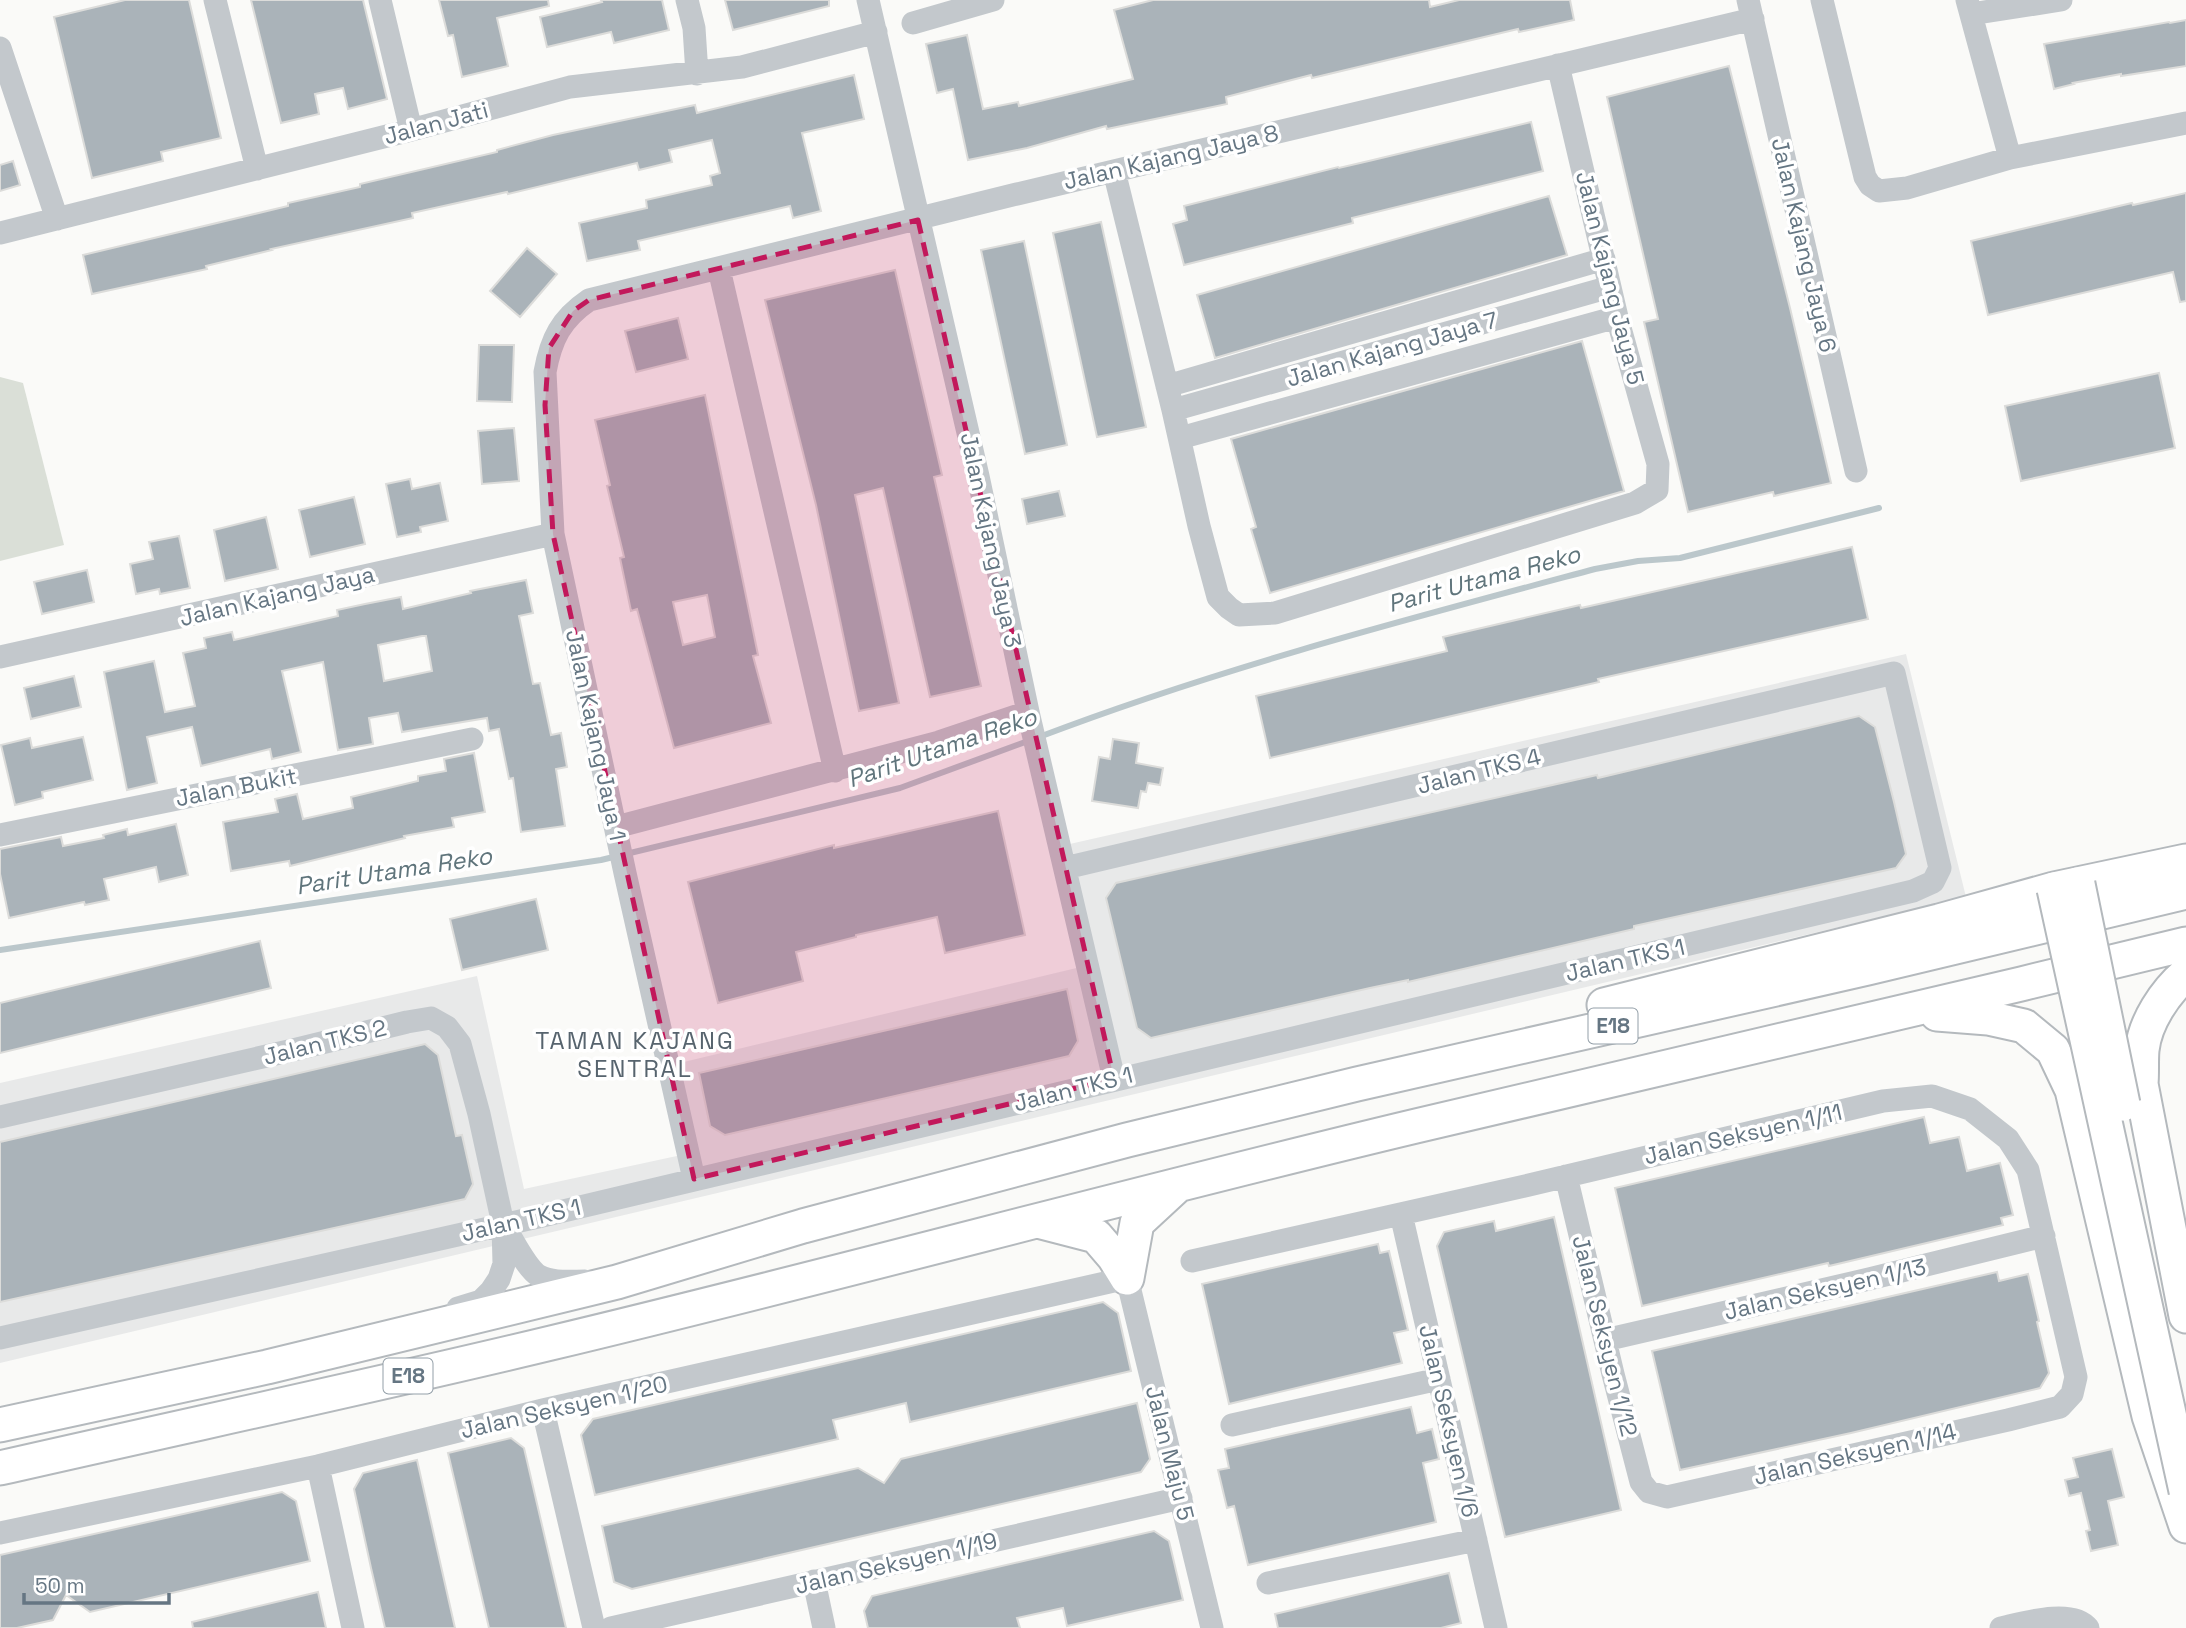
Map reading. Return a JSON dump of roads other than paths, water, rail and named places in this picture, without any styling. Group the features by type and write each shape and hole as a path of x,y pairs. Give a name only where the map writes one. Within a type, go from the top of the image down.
{"highway":[{"path":"1357,1084 1395,1059 2066,887 2186,861"},
{"path":"2066,887 2186,1416"},
{"path":"2066,887 2060,928 2186,1491"},
{"name":"E18","path":"1,1424 267,1367 617,1282 803,1226 1127,1140 1357,1084 2186,892"},
{"name":"E18","path":"0,1468 549,1344 1416,1126 1883,1018 2186,944"},
{"path":"2186,974 2166,996 2150,1021 2142,1047 2141,1084 2186,1316"},
{"path":"1883,1018 1942,1014 1988,1018 2025,1026 2053,1050 2072,1090 2149,1416 2186,1526"},
{"path":"1127,1278 1137,1223 1179,1184"},
{"path":"1034,1220 1096,1236 1127,1278"}],"street":[{"path":"215,0 257,169"},
{"path":"380,0 411,130"},
{"path":"687,0 694,28 696,74"},
{"name":"Jalan Kajang Jaya 3","path":"868,0 1114,1079"},
{"path":"913,23 993,0"},
{"path":"1822,0 1865,177 1870,186 1879,191 1907,188 2010,158 2186,123"},
{"path":"2010,158 1969,7 2061,0"},
{"name":"Jalan Kajang Jaya 8","path":"589,300 1114,170 1558,65 1750,9"},
{"name":"Jalan Kajang Jaya 6","path":"1750,9 1856,471"},
{"name":"Jalan Jati","path":"0,233 411,130 570,87 742,67 876,33"},
{"path":"0,48 57,219"},
{"name":"Jalan Kajang Jaya 5","path":"1180,438 1218,597 1239,615 1275,613 1634,503 1657,490 1658,464 1617,317 1558,65"},
{"path":"1114,170 1180,438 1617,317"},
{"path":"1167,386 1604,258"},
{"path":"719,269 835,771"},
{"name":"Jalan Kajang Jaya 7","path":"1174,410 1611,287"},
{"name":"Jalan Kajang Jaya 1","path":"589,300 573,311 559,330 549,348 545,372 553,534 694,1180"},
{"name":"Jalan Kajang Jaya","path":"0,657 553,534"},
{"name":"Jalan TKS 4","path":"1065,868 1894,673"},
{"name":"Jalan TKS 1","path":"0,1338 694,1180 1913,891 1933,881 1940,867 1894,673"},
{"path":"616,831 939,742 1029,714"},
{"name":"Jalan Bukit","path":"0,835 472,739"},
{"name":"Jalan TKS 2","path":"0,1117 407,1022 431,1018 447,1027 460,1044 480,1114 503,1224 503,1264 499,1279 481,1301 267,1367"},
{"name":"Jalan Seksyen 1/11","path":"1192,1261 1883,1101 1932,1096 1970,1110 2008,1139 2028,1170 2076,1377 2072,1394 2060,1407"},
{"name":"Jalan Seksyen 1/12","path":"1566,1176 1641,1482 1649,1492"},
{"name":"Jalan Seksyen 1/6","path":"1401,1214 1496,1628"},
{"name":"Jalan TKS 2","path":"503,1224 538,1275 554,1280 617,1282"},
{"name":"Jalan Seksyen 1/13","path":"1605,1340 2044,1236"},
{"name":"Jalan Seksyen 1/20","path":"0,1533 318,1466 543,1410 1127,1278"},
{"name":"Jalan Maju 5","path":"1127,1278 1212,1628"},
{"path":"1232,1425 1439,1379"},
{"name":"Jalan Seksyen 1/14","path":"1649,1492 1667,1497 2060,1407"},
{"path":"543,1410 594,1628"},
{"path":"318,1466 353,1628"},
{"name":"Jalan Seksyen 1/19","path":"611,1628 1181,1498"},
{"path":"1268,1583 1476,1541"},
{"path":"814,1581 824,1628"},
{"path":"2001,1628 2056,1618 2070,1619 2086,1625"}],"waterway":[{"name":"Parit Utama Reko","path":"1039,737 1245,667 1455,607 1595,569 1638,561 1680,558 1879,508"},
{"name":"Parit Utama Reko","path":"0,950 601,860 900,788 1028,741"}],"district":[{"name":"TAMAN KAJANG SENTRAL","path":"635,1055"}]}
